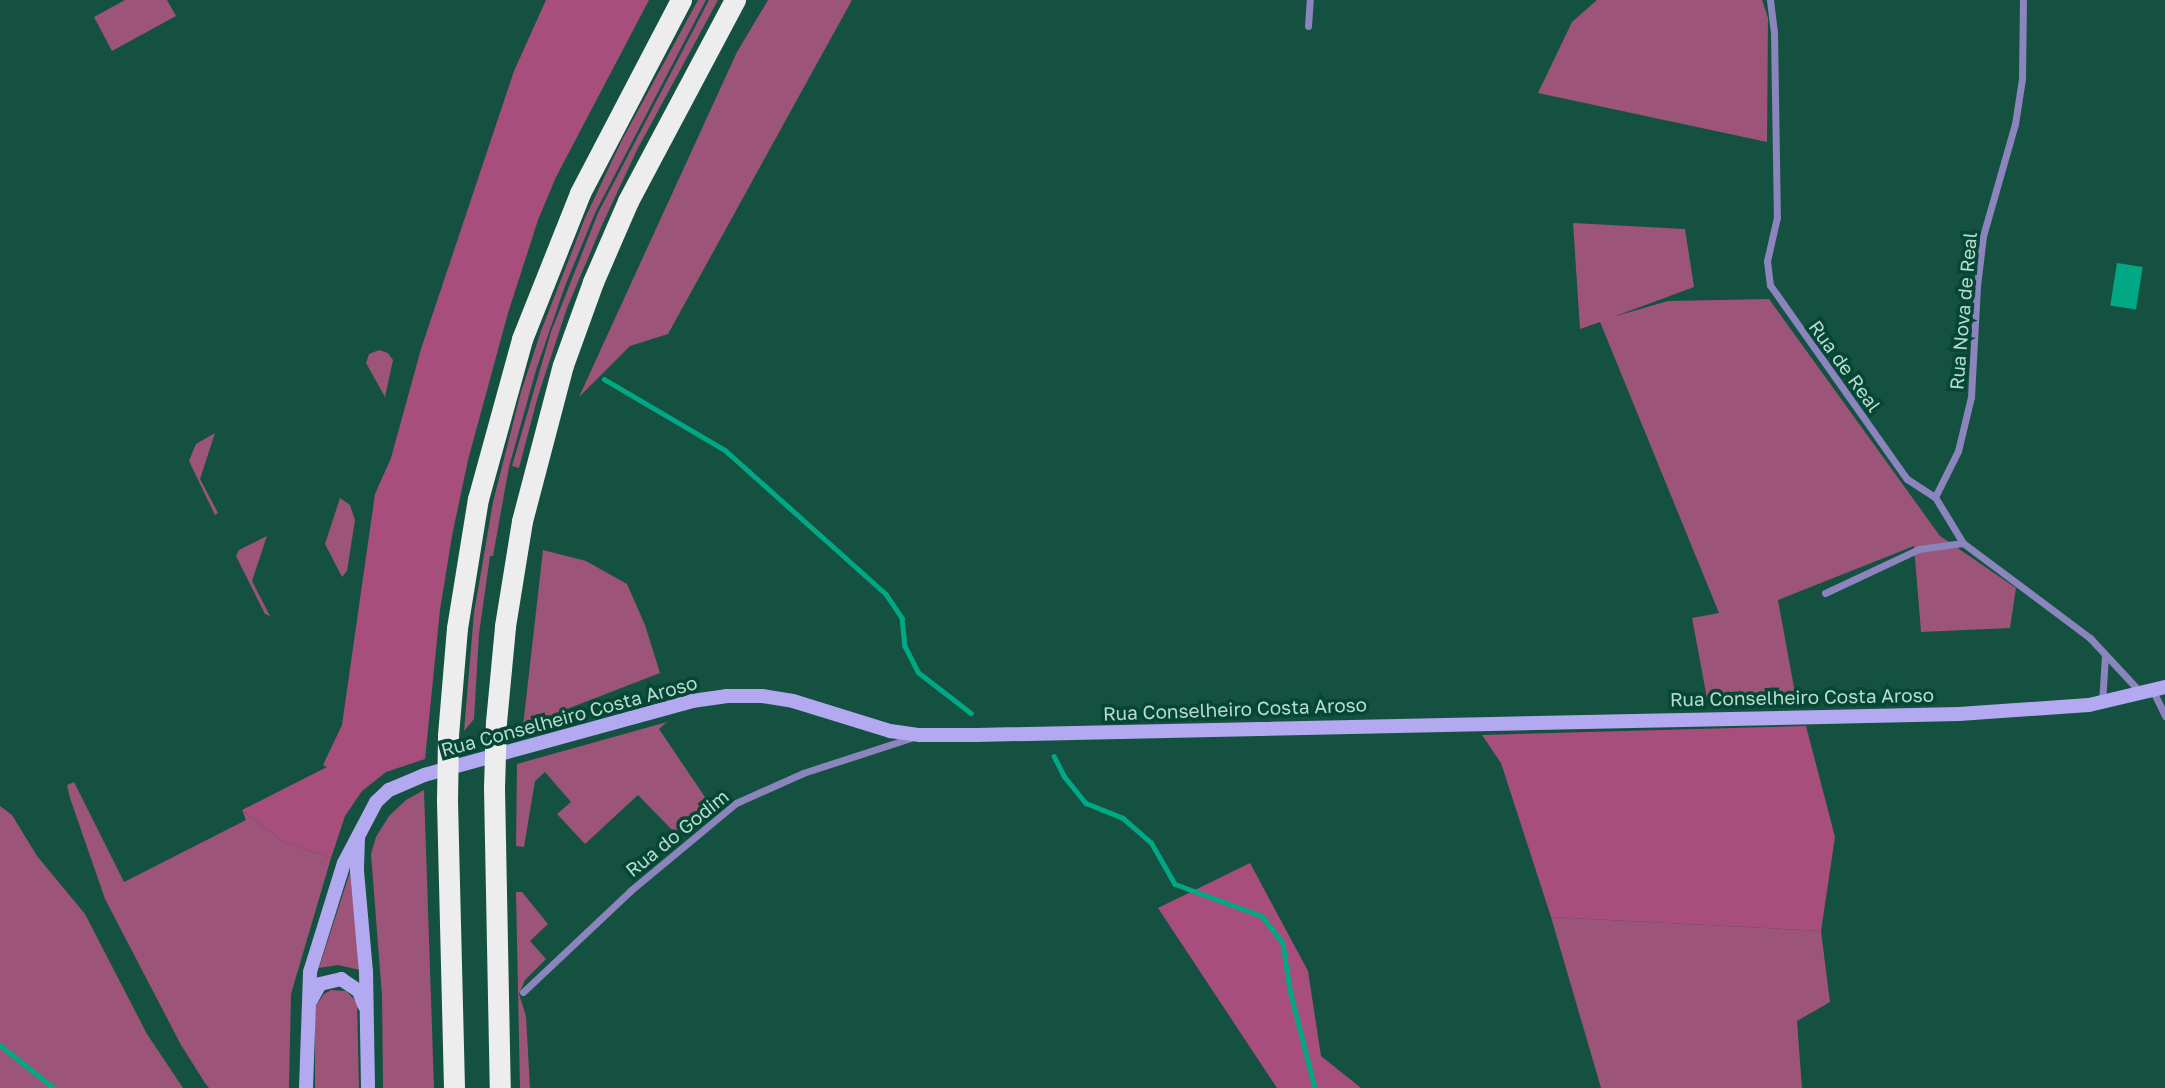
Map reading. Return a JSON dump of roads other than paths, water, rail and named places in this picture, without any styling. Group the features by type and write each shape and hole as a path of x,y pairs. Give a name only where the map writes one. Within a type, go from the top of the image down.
{"highway":[{"path":"454,1088 447,801 448,735 457,628 478,499 518,352 546,272 580,193 681,0"},
{"path":"500,1088 494,788 496,722 505,626 522,521 563,365 593,282 628,201 735,0"}],"main road":[{"name":"Rua Conselheiro Costa Aroso","path":"306,1088 306,1014 310,972 344,863 376,802 405,781 709,698 744,695 783,699 869,726 920,735 1948,714 2049,709 2102,703 2153,690"},
{"name":"Rua Conselheiro Costa Aroso","path":"358,833 357,871 368,1013 368,1088"},
{"name":"Rua Conselheiro Costa Aroso","path":"306,1014 314,989 320,984 341,979 359,991 368,1013"}],"street":[{"path":"1308,26 1310,0"},
{"name":"Rua de Real","path":"1770,0 1774,32 1777,217 1767,261 1770,285 1907,479 1935,497 1963,543 2090,638 2105,655 2153,690 2165,716"},
{"name":"Rua Nova de Real","path":"1935,497 1958,451 1971,397 1977,286 1983,236 2015,124 2022,79 2023,0"},
{"path":"1825,593 1919,549 1963,543"},
{"path":"2102,703 2105,655"},
{"name":"Rua do Godim","path":"523,992 631,891 736,803 803,773 920,735"}],"waterway":[{"path":"604,379 725,450 886,594 902,618 905,646 918,672 971,713"},
{"path":"1054,756 1064,776 1086,803 1123,818 1151,842 1175,884 1262,916 1283,943 1290,990 1315,1088"},
{"path":"0,1045 54,1088"}]}
